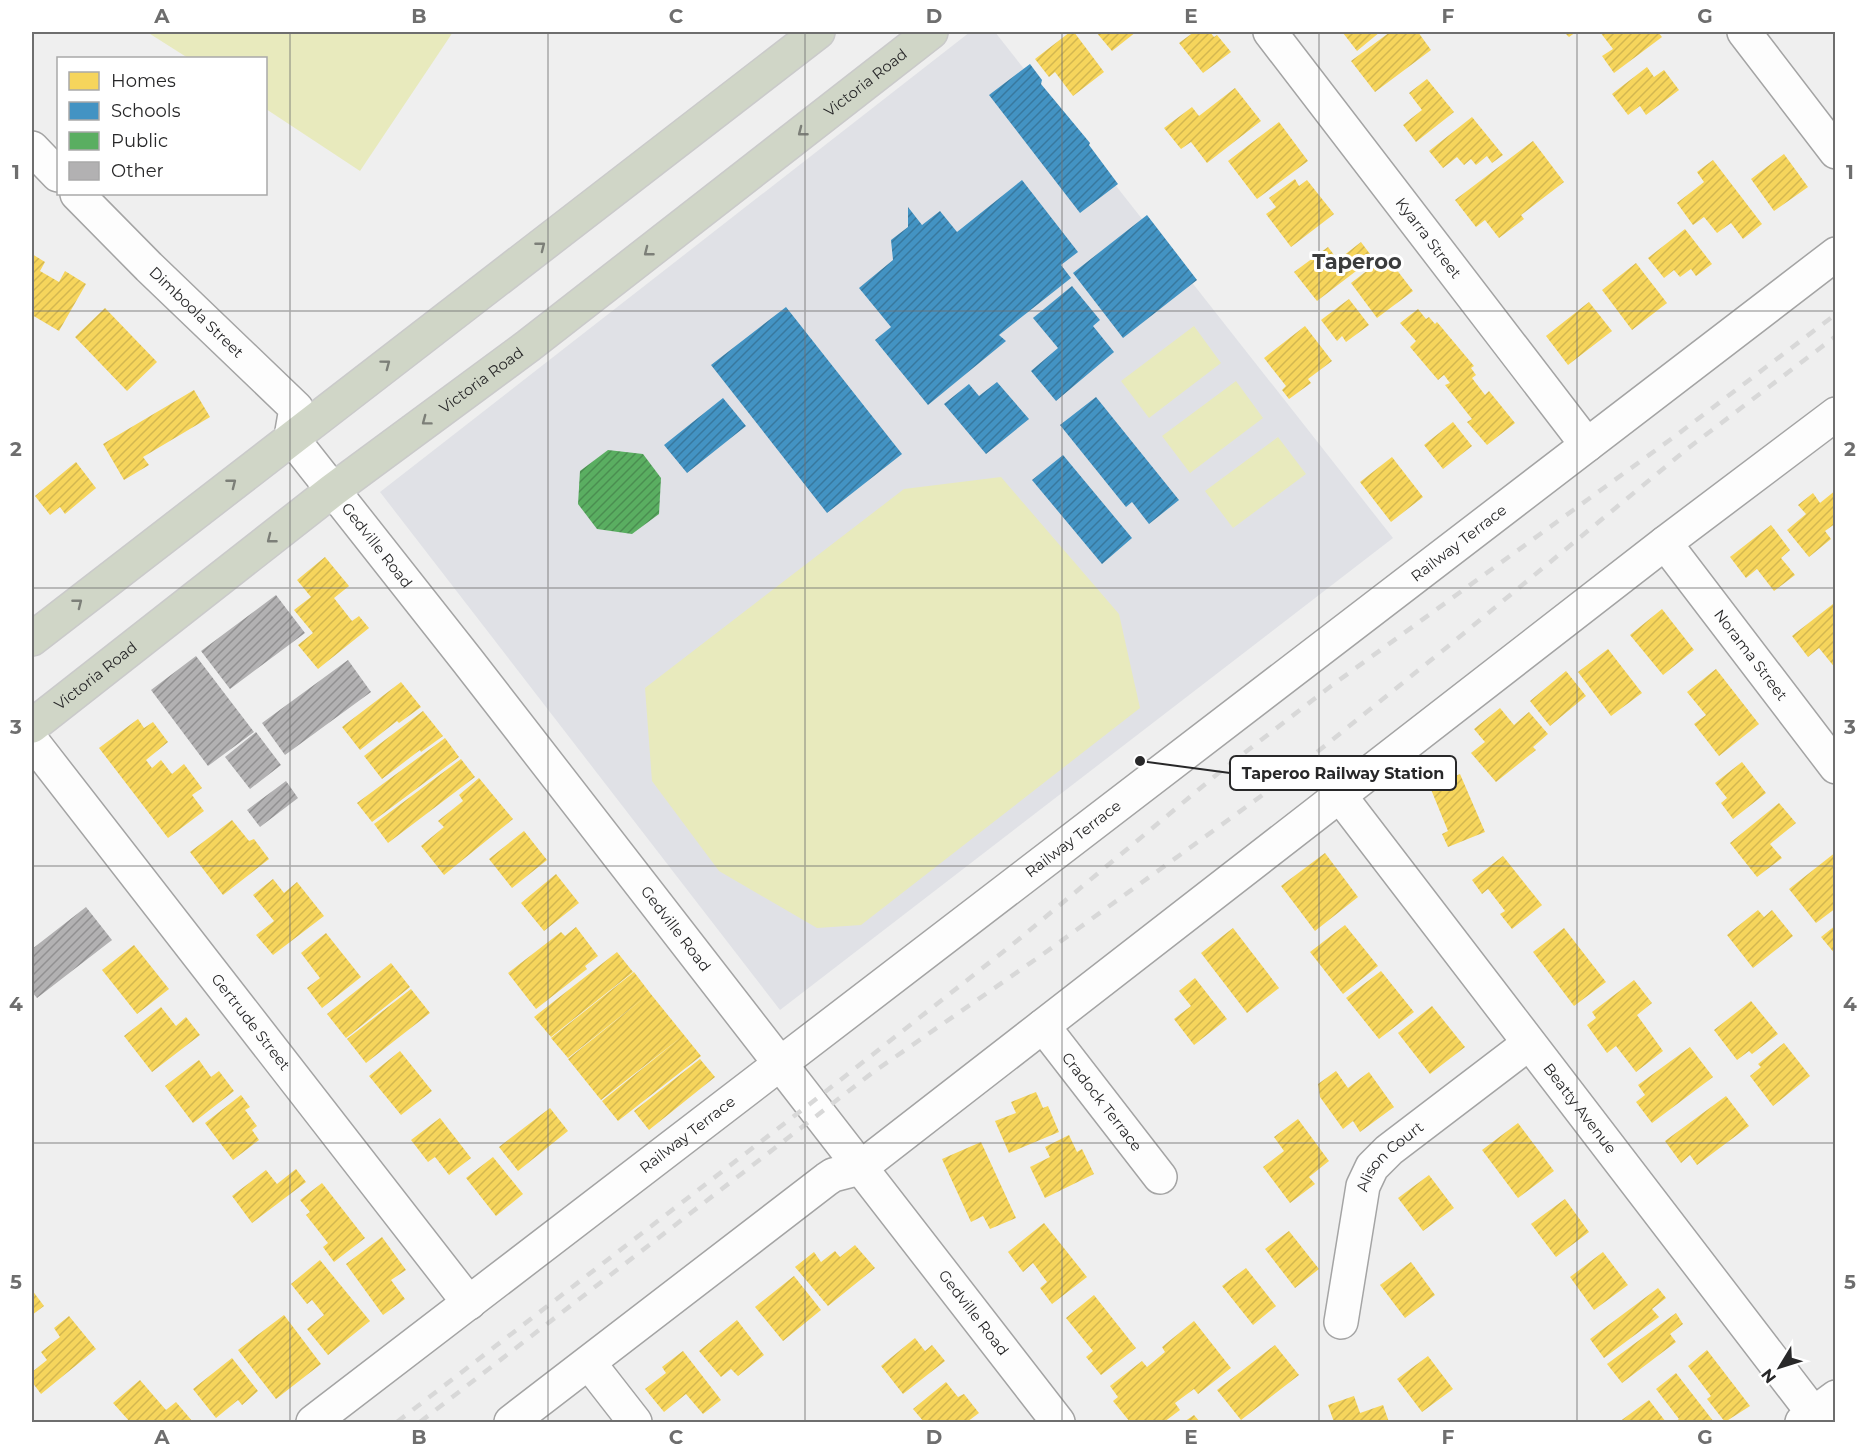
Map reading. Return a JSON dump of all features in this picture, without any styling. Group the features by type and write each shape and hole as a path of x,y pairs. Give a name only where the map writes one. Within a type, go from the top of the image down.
{"highway":[{"path":"32,639 818,32"},
{"name":"Victoria Road","path":"32,726 333,490 528,346 931,32"}],"street":[{"name":"Kyarra Street","path":"1270,32 1587,445"},
{"path":"1744,32 1836,152"},
{"name":"Dimboola Street","path":"78,195 149,267 296,408 291,437"},
{"name":"Railway Terrace","path":"313,1422 1836,254"},
{"path":"511,1422 827,1179 833,1175 860,1168 1665,543 1836,414"},
{"name":"Gedville Road","path":"291,437 1058,1422"},
{"name":"Norama Street","path":"1665,543 1836,767"},
{"name":"Gertrude Street","path":"32,741 469,1303"},
{"name":"Beatty Avenue","path":"1340,796 1528,1044 1818,1414"},
{"name":"Cradock Terrace","path":"1043,1026 1160,1177"},
{"name":"Alison Court","path":"1341,1322 1363,1186 1372,1167 1389,1150 1528,1044"},
{"path":"589,1363 636,1422"}],"shaded area":[{"path":"970,32 995,32 1393,538 780,1010 380,492"}],"green space":[{"path":"147,32 453,32 360,171 267,110 267,57 186,57"},
{"path":"1194,326 1221,363 1149,418 1121,381"},
{"path":"1236,381 1263,418 1190,473 1162,436"},
{"path":"1278,437 1306,474 1233,528 1205,491"},
{"path":"1001,477 1119,614 1140,708 861,925 817,928 719,871 652,781 645,688 904,489"}],"building: Homes":[{"path":"1070,32 1074,32 1104,72 1073,96 1055,72 1049,77 1035,59"},
{"path":"1096,32 1136,32 1112,51"},
{"path":"1194,32 1210,32 1214,37 1217,35 1231,52 1203,73 1179,43"},
{"path":"1380,32 1357,51 1343,33"},
{"path":"1390,32 1418,32 1431,50 1375,92 1351,61"},
{"path":"1564,32 1576,32 1569,37"},
{"path":"1600,32 1658,32 1662,37 1614,73 1602,56 1613,49"},
{"path":"1647,67 1654,77 1664,70 1679,90 1646,115 1640,106 1628,115 1612,94"},
{"path":"1427,79 1454,112 1416,142 1403,125 1422,110 1409,93"},
{"path":"1235,88 1261,121 1207,163 1191,142 1181,149 1164,128 1192,107 1199,116"},
{"path":"1472,117 1503,155 1492,163 1487,156 1476,165 1471,159 1464,165 1457,157 1443,168 1429,151"},
{"path":"1279,122 1308,161 1257,199 1228,161"},
{"path":"1533,141 1564,182 1521,215 1524,219 1499,238 1485,220 1476,227 1455,200"},
{"path":"1784,154 1808,187 1774,211 1751,179"},
{"path":"1713,160 1762,224 1743,239 1731,223 1717,233 1704,217 1693,225 1677,203 1704,182 1697,172"},
{"path":"1295,179 1299,186 1307,180 1334,214 1291,247 1266,214 1276,207 1269,198"},
{"path":"1685,229 1712,264 1696,276 1691,269 1680,277 1674,270 1664,278 1648,258"},
{"path":"1361,242 1373,258 1317,301 1294,272 1328,247 1338,260"},
{"path":"32,254 45,262 40,271 59,282 65,271 86,284 59,331 32,315"},
{"path":"1386,256 1413,291 1377,318 1351,283"},
{"path":"1636,263 1667,303 1632,330 1602,290"},
{"path":"1349,299 1369,325 1346,342 1342,336 1337,341 1321,320"},
{"path":"1589,302 1612,331 1568,365 1546,336"},
{"path":"105,308 157,362 127,391 75,337"},
{"path":"1418,309 1426,319 1429,317 1435,324 1437,322 1474,366 1471,368 1476,375 1472,378 1485,395 1489,391 1515,423 1487,445 1467,422 1472,419 1445,385 1450,383 1444,375 1438,380 1410,347 1416,341 1400,323"},
{"path":"1305,326 1332,361 1308,379 1311,383 1289,399 1282,390 1286,386 1264,358"},
{"path":"194,390 210,417 143,457 149,465 124,480 103,444"},
{"path":"1453,422 1472,446 1443,469 1424,445"},
{"path":"1392,457 1423,497 1391,522 1360,482"},
{"path":"76,462 96,488 65,514 60,507 50,515 35,496"},
{"path":"1836,490 1836,523 1825,531 1831,539 1809,557 1787,530 1806,514 1798,505 1813,493 1820,503"},
{"path":"1771,525 1790,550 1781,558 1795,575 1774,591 1757,569 1746,578 1730,557"},
{"path":"325,557 349,586 334,598 352,621 359,616 369,628 318,669 298,645 313,633 294,610 311,597 297,580"},
{"path":"1833,604 1836,607 1836,669 1819,648 1808,657 1792,636"},
{"path":"1662,609 1694,650 1663,675 1630,635"},
{"path":"1608,649 1642,693 1611,716 1578,672"},
{"path":"1716,669 1759,724 1719,756 1694,724 1706,715 1687,692"},
{"path":"1566,671 1586,696 1550,726 1530,701"},
{"path":"401,682 421,707 399,723 397,721 360,750 342,727"},
{"path":"1500,708 1514,725 1529,712 1548,734 1533,747 1536,750 1496,782 1471,753 1485,742 1474,729"},
{"path":"423,711 443,736 421,752 420,750 382,779 364,756"},
{"path":"138,719 144,728 153,722 168,742 146,760 152,768 161,760 172,774 184,764 202,788 192,795 204,811 168,838 99,748"},
{"path":"445,738 459,757 372,822 357,803"},
{"path":"461,759 475,777 388,843 374,824"},
{"path":"1742,762 1766,793 1733,819 1721,803 1727,798 1715,783"},
{"path":"1460,774 1485,832 1448,847 1442,834 1448,831 1430,787"},
{"path":"479,778 513,819 444,875 421,846 444,827 438,821 463,801 459,795"},
{"path":"1779,803 1796,823 1770,844 1782,858 1757,877 1730,843"},
{"path":"232,820 249,841 254,839 269,859 223,895 190,852"},
{"path":"524,831 547,860 512,888 489,859"},
{"path":"1836,852 1836,908 1816,923 1789,889"},
{"path":"1325,853 1358,897 1315,931 1281,886"},
{"path":"1503,856 1542,905 1512,929 1500,914 1505,911 1488,889 1482,894 1472,880"},
{"path":"556,874 579,903 544,931 521,903"},
{"path":"273,879 284,893 297,882 324,916 273,955 256,935 274,921 253,895"},
{"path":"1758,910 1764,917 1772,910 1793,936 1753,968 1727,935"},
{"path":"1345,925 1378,966 1343,994 1310,952"},
{"path":"1836,925 1836,955 1821,937"},
{"path":"576,927 598,956 585,966 587,969 536,1009 508,973 561,932 565,936"},
{"path":"1233,928 1279,988 1247,1013 1201,953"},
{"path":"1564,928 1606,982 1574,1006 1533,952"},
{"path":"326,933 361,977 322,1008 307,988 320,978 301,953"},
{"path":"134,945 169,989 137,1014 102,970"},
{"path":"617,952 633,972 551,1037 534,1017"},
{"path":"391,963 410,987 346,1038 327,1014"},
{"path":"1381,971 1414,1012 1379,1039 1346,998"},
{"path":"634,972 650,993 568,1058 551,1038"},
{"path":"1195,978 1227,1019 1194,1045 1174,1019 1191,1006 1179,991"},
{"path":"1634,980 1652,1003 1637,1015 1663,1051 1636,1072 1616,1046 1607,1053 1587,1025 1596,1018 1592,1012"},
{"path":"411,989 430,1013 366,1063 347,1039"},
{"path":"650,993 684,1035 601,1100 568,1059"},
{"path":"1751,1001 1778,1034 1752,1054 1749,1051 1737,1060 1714,1030"},
{"path":"1432,1006 1465,1047 1430,1074 1398,1033"},
{"path":"161,1007 176,1026 186,1017 200,1035 152,1072 124,1036"},
{"path":"684,1035 701,1056 618,1121 602,1101"},
{"path":"1784,1043 1810,1076 1773,1106 1750,1076 1761,1067 1758,1064"},
{"path":"1690,1047 1713,1077 1652,1123 1636,1102 1645,1095 1638,1085"},
{"path":"400,1051 432,1091 401,1115 369,1076"},
{"path":"700,1059 715,1077 649,1130 634,1111"},
{"path":"199,1060 211,1077 219,1071 234,1091 193,1123 165,1086"},
{"path":"1336,1071 1348,1088 1369,1072 1394,1107 1360,1132 1353,1121 1343,1129 1320,1097 1318,1084"},
{"path":"1036,1092 1043,1108 1048,1106 1059,1132 1009,1153 995,1121 1016,1113 1011,1102"},
{"path":"241,1095 250,1107 245,1110 257,1126 252,1130 259,1140 233,1160 205,1123"},
{"path":"1726,1096 1749,1126 1697,1165 1690,1155 1681,1163 1665,1141"},
{"path":"550,1108 568,1131 518,1171 499,1147"},
{"path":"440,1118 471,1158 449,1175 435,1157 428,1162 411,1140"},
{"path":"1298,1119 1329,1161 1309,1177 1315,1184 1290,1203 1263,1167 1284,1151 1274,1137"},
{"path":"1518,1123 1554,1171 1518,1198 1482,1150"},
{"path":"1069,1135 1077,1152 1082,1149 1094,1174 1045,1198 1030,1167 1050,1157 1045,1147"},
{"path":"981,1142 1016,1218 990,1229 983,1216 971,1222 942,1159"},
{"path":"493,1157 523,1194 496,1216 466,1178"},
{"path":"296,1169 306,1182 252,1223 232,1196 266,1170 277,1184"},
{"path":"1429,1175 1454,1208 1423,1231 1398,1198"},
{"path":"322,1183 365,1238 334,1262 323,1247 328,1243 306,1215 310,1212 300,1200"},
{"path":"1565,1199 1589,1232 1556,1257 1531,1224"},
{"path":"1044,1223 1087,1277 1052,1304 1040,1288 1047,1282 1033,1263 1023,1272 1008,1252"},
{"path":"1289,1231 1319,1269 1295,1288 1265,1249"},
{"path":"382,1237 406,1270 391,1280 405,1299 383,1315 346,1264"},
{"path":"855,1245 875,1268 828,1306 795,1267 814,1252 821,1262 835,1251 840,1257"},
{"path":"1603,1252 1628,1285 1594,1310 1570,1277"},
{"path":"320,1260 370,1321 328,1355 307,1329 324,1315 312,1300 307,1304 291,1284"},
{"path":"1411,1262 1435,1295 1405,1318 1380,1285"},
{"path":"1246,1268 1276,1306 1253,1325 1222,1286"},
{"path":"794,1276 821,1310 783,1341 755,1307"},
{"path":"1658,1288 1666,1298 1652,1309 1659,1317 1604,1358 1590,1339"},
{"path":"32,1290 44,1306 32,1315"},
{"path":"1094,1295 1136,1348 1101,1375 1086,1357 1093,1351 1066,1318"},
{"path":"1676,1313 1683,1324 1670,1334 1676,1342 1622,1383 1607,1364"},
{"path":"284,1315 321,1364 276,1399 238,1350"},
{"path":"69,1316 96,1349 41,1394 32,1382 32,1372 47,1360 41,1352 60,1337 54,1328"},
{"path":"737,1320 764,1355 738,1376 731,1369 721,1377 699,1351"},
{"path":"1194,1321 1231,1368 1198,1394 1194,1389 1175,1403 1180,1410 1164,1422 1130,1422 1113,1401 1118,1397 1110,1386 1142,1361 1147,1367 1165,1352 1162,1347"},
{"path":"915,1338 925,1351 932,1345 945,1361 903,1394 881,1366"},
{"path":"1275,1345 1299,1375 1241,1420 1217,1390"},
{"path":"1707,1350 1750,1406 1725,1422 1707,1399 1711,1396 1688,1366"},
{"path":"683,1351 721,1400 703,1414 686,1394 664,1412 645,1389 666,1373 662,1367"},
{"path":"1428,1356 1453,1389 1422,1412 1397,1379"},
{"path":"232,1358 258,1391 242,1405 238,1400 216,1418 193,1389"},
{"path":"1676,1373 1714,1422 1675,1422 1679,1419 1656,1389"},
{"path":"140,1380 166,1410 176,1402 193,1422 130,1422 113,1403"},
{"path":"946,1382 958,1397 964,1394 979,1413 967,1422 924,1422 913,1409"},
{"path":"1354,1396 1360,1413 1383,1405 1389,1422 1334,1422 1328,1405"},
{"path":"1649,1400 1666,1422 1619,1422"},
{"path":"1194,1415 1200,1422 1184,1422"}],"building: Schools":[{"path":"1030,64 1042,80 1041,84 1090,143 1089,145 1118,184 1080,213 989,95"},
{"path":"1022,180 1078,252 1061,265 1071,278 999,335 1006,341 928,405 875,340 891,327 859,288 893,260 891,240 908,227 908,207 922,225 940,211 957,232"},
{"path":"1147,215 1197,280 1123,338 1073,273"},
{"path":"1072,286 1100,320 1093,326 1114,352 1056,401 1031,371 1058,348 1033,318"},
{"path":"786,307 902,454 827,513 711,365"},
{"path":"997,382 1029,419 986,454 944,404 969,384 979,396"},
{"path":"1096,397 1179,500 1149,524 1132,502 1126,507 1060,425"},
{"path":"723,398 746,426 687,473 664,445"},
{"path":"1063,455 1132,538 1102,564 1032,480"}],"building: Public":[{"path":"608,450 643,454 661,478 659,514 632,534 597,529 578,504 580,471"}],"building: Other":[{"path":"276,595 305,633 230,689 201,651"},
{"path":"196,656 254,732 208,766 151,690"},
{"path":"348,660 371,692 285,755 262,723"},
{"path":"256,732 281,765 250,789 225,757"},
{"path":"286,781 298,798 260,827 247,810"},
{"path":"86,907 112,940 37,998 32,992 32,949"}],"railway":[{"path":"397,1422 1013,944 1221,771 1331,686 1678,434 1836,314"},
{"path":"420,1422 872,1073 1039,957 1275,786 1687,449 1836,336"}],"place":[{"name":"Taperoo Railway Station","path":"1140,761"}],"district":[{"name":"Taperoo","path":"1357,262"}]}
